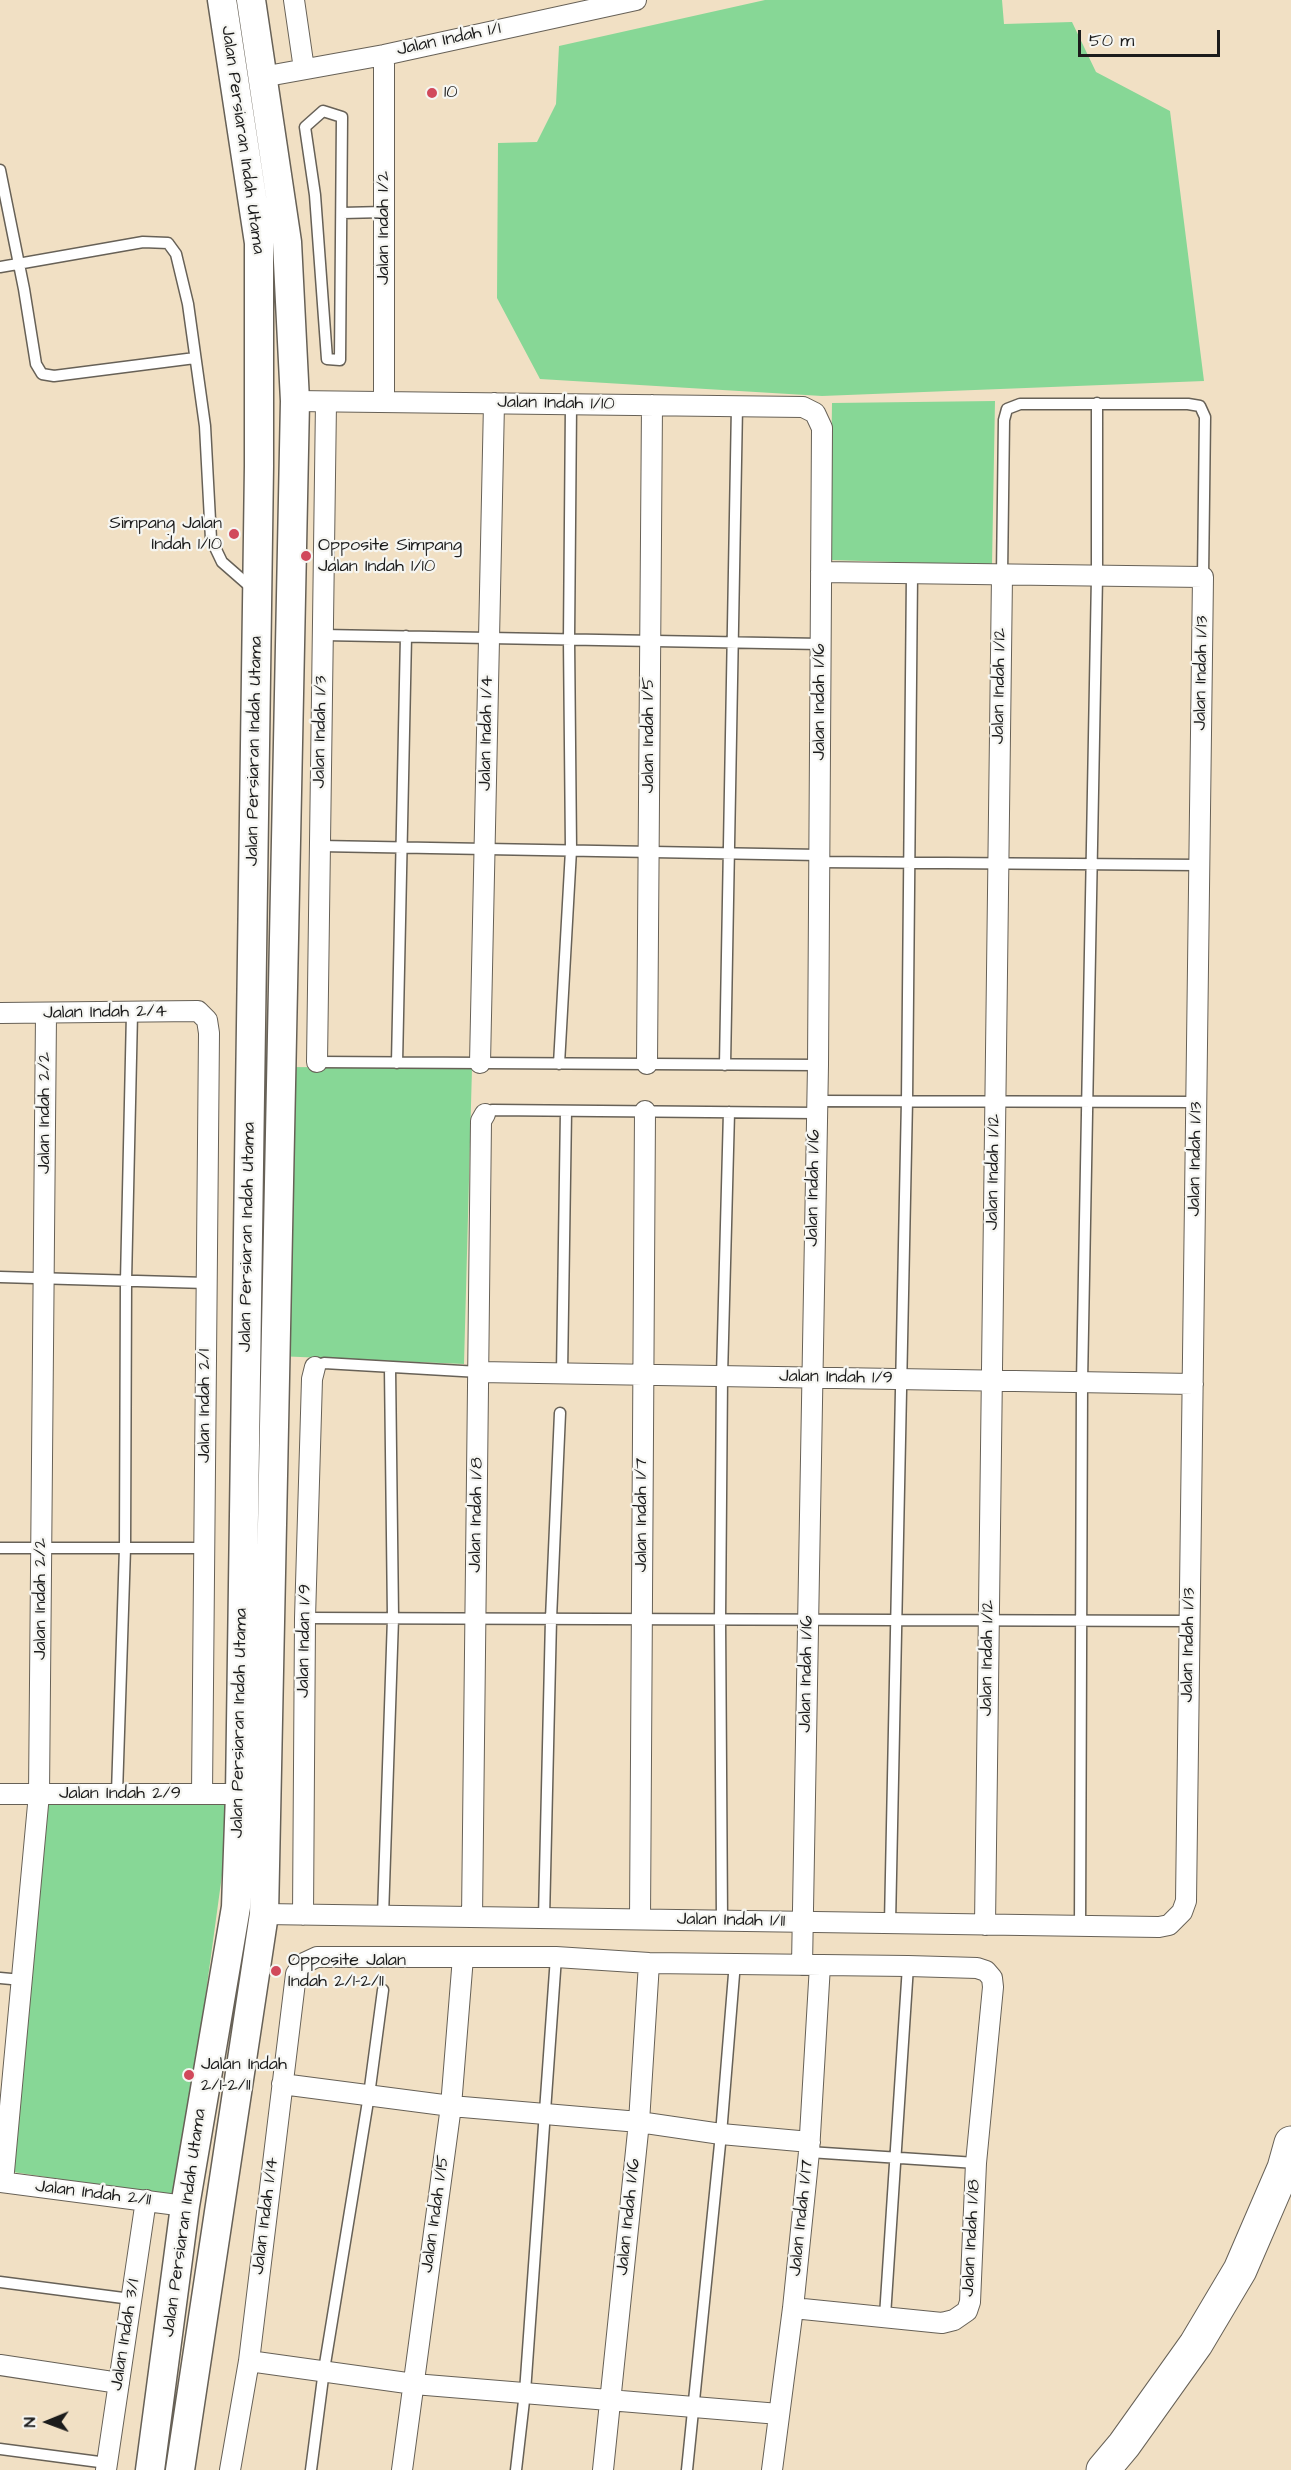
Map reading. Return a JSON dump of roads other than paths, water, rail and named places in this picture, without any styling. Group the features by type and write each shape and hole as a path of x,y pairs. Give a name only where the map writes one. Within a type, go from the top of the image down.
{"highway":[{"path":"1103,2470 1124,2445 1196,2344 1240,2270 1284,2168 1291,2143"}],"main road":[{"name":"Jalan Persiaran Indah Utama","path":"150,2470 186,2206 236,1907 240,1794 259,466 259,243 222,0"},
{"name":"Jalan Persiaran Indah Utama","path":"180,2470 264,1914 296,401 287,242 251,0"},
{"path":"259,466 272,420 296,401 281,393 272,383 260,348"},
{"path":"237,1875 254,1909 264,1914"},
{"path":"228,1951 242,1937 253,1919 264,1914"},
{"path":"212,2254 201,2246 195,2218 186,2206 194,2205 199,2201 207,2185 215,2177 224,2174"}],"street":[{"path":"294,0 304,69"},
{"name":"Jalan Indah 1/1","path":"262,77 384,55 625,1"},
{"name":"Jalan Indah 1/2","path":"384,55 384,402"},
{"name":"Jalan Indah 1/10","path":"296,401 803,407 815,413"},
{"name":"Jalan Indah 1/3","path":"317,1062 326,402"},
{"name":"Jalan Indah 1/4","path":"480,1063 494,403"},
{"name":"Jalan Indah 1/5","path":"647,1064 652,405"},
{"name":"Jalan Indah 1/16","path":"811,1965 803,1922 818,1065 822,428 815,413"},
{"path":"821,572 1203,578"},
{"name":"Jalan Indah 1/12","path":"985,1924 1002,575"},
{"name":"Jalan Indah 1/13","path":"1186,1901 1203,578"},
{"name":"Jalan Indah 2/4","path":"0,1013 198,1011 207,1020"},
{"name":"Jalan Indah 2/2","path":"1,2182 39,1794 46,1014"},
{"name":"Jalan Indah 2/1","path":"202,1793 209,1033 207,1020"},
{"name":"Jalan Indah 1/7","path":"640,1919 645,1111"},
{"name":"Jalan Indah 1/8","path":"472,1917 481,1121 485,1114"},
{"name":"Jalan Indan 1/9","path":"303,1915 305,1618 312,1379 315,1367"},
{"name":"Jalan Indah 1/9","path":"479,1372 1193,1384"},
{"name":"Jalan Indah 2/9","path":"0,1794 240,1794"},
{"name":"Jalan Indah 1/11","path":"264,1914 1159,1927 1169,1925 1176,1920 1186,1901"},
{"name":"Jalan Indah 1/14","path":"230,2470 249,2361 296,1974 303,1963 317,1957 463,1957"},
{"path":"463,1957 556,1957 649,1963 908,1965"},
{"name":"Jalan Indah 1/15","path":"402,2470 451,2106 463,1957"},
{"name":"Jalan Indah 1/16","path":"603,2470 639,2122 649,1963"},
{"name":"Jalan Indah 1/17","path":"772,2470 793,2308 809,2147 811,1965"},
{"name":"Jalan Indah 1/18","path":"793,2308 942,2323 954,2320 967,2311 970,2302 976,2163 992,1978 986,1971 977,1968 908,1965"},
{"path":"282,2084 451,2106 639,2122 809,2147"},
{"name":"Jalan Indah 2/11","path":"1,2182 186,2206"},
{"name":"Jalan Indah 3/1","path":"106,2466 146,2200"},
{"path":"249,2361 414,2384 779,2414"},
{"path":"0,2365 119,2383"}],"lane":[{"path":"322,111 342,117 342,213 341,326 340,360 327,359 315,195 306,127 322,111"},
{"path":"0,170 36,364 42,374 54,376 195,357"},
{"path":"342,213 384,212"},
{"path":"0,267 143,242 168,243 176,254 188,304 205,426 211,539 222,562 257,593"},
{"path":"1080,1926 1082,1382 1097,576 1097,403"},
{"name":"Jalan Indah 1/13","path":"1097,403 1195,404 1204,410 1203,578"},
{"name":"Jalan Indah 1/12","path":"1002,575 1004,420 1007,409 1020,404 1097,403"},
{"path":"559,1064 571,850 569,639 571,405"},
{"path":"725,1065 737,406"},
{"path":"890,1923 907,1100 912,574"},
{"path":"322,635 820,644"},
{"path":"396,1063 406,636"},
{"path":"320,846 730,853 910,863 1199,866"},
{"path":"117,1794 125,1548 126,1281 132,1013"},
{"path":"317,1062 818,1065"},
{"path":"485,1114 492,1110 729,1112 907,1100 1196,1102"},
{"path":"562,1374 566,1111"},
{"path":"722,1921 720,1619 722,1376 729,1112"},
{"path":"0,1277 206,1283"},
{"path":"315,1367 324,1363 479,1372"},
{"path":"383,1916 393,1618 390,1368"},
{"path":"544,1918 551,1619 561,1413"},
{"path":"0,1548 204,1548"},
{"path":"305,1618 1190,1621"},
{"path":"516,2470 525,2392 556,1957"},
{"path":"687,2470 721,2134 735,1962"},
{"path":"885,2316 908,1965"},
{"path":"0,1978 22,1980"},
{"path":"311,2470 324,2370 369,2095 383,1990"},
{"path":"809,2147 895,2158 976,2163"},
{"path":"0,2282 131,2299"},
{"path":"0,2450 106,2466"}],"place":[{"name":"10","path":"432,93"},
{"name":"Simpang Jalan Indah 1/10","path":"234,534"},
{"name":"Opposite Simpang Jalan Indah 1/10","path":"306,556"},
{"name":"Opposite Jalan Indah 2/1-2/11","path":"276,1971"},
{"name":"Jalan Indah 2/1-2/11","path":"189,2075"}]}
